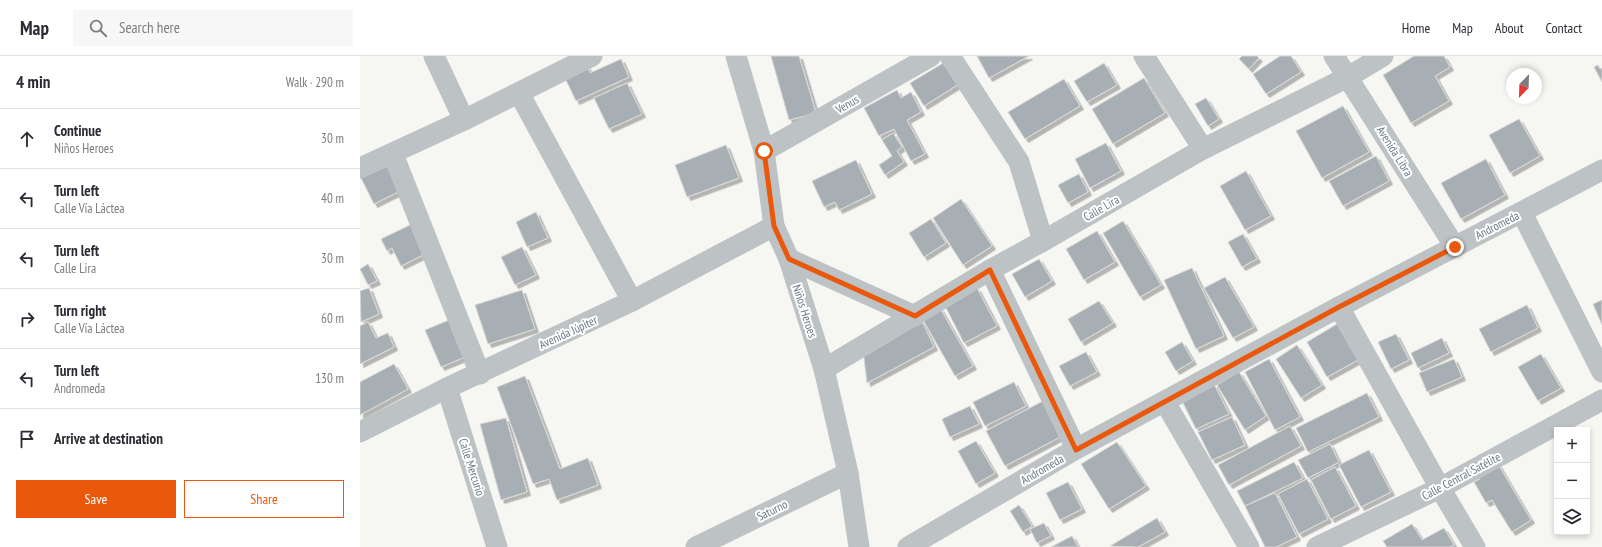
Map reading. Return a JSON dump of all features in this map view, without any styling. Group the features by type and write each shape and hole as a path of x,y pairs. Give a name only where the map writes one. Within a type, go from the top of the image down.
{"street":[{"path":"434,56 464,120"},
{"path":"360,168 394,154 520,93 592,56"},
{"name":"Niños Heroes","path":"736,56 764,151 774,226 789,259 824,369 848,474 859,547"},
{"name":"Venus","path":"764,151 931,56"},
{"path":"950,56 1019,162 1043,241"},
{"path":"1144,56 1203,149"},
{"name":"Avenida Libra","path":"1334,56 1455,247"},
{"name":"Calle Lira","path":"824,369 990,270 1203,149 1348,77 1383,56"},
{"path":"520,93 632,301"},
{"path":"394,154 480,374"},
{"name":"Andromeda","path":"908,547 1076,450 1339,307 1602,170"},
{"path":"1522,213 1602,372"},
{"name":"Avenida Júpiter","path":"360,432 447,388 480,374 632,301 774,226"},
{"path":"789,259 915,316"},
{"path":"990,270 1076,450"},
{"path":"1339,307 1440,488 1476,547"},
{"name":"Calle Mercurio","path":"447,388 497,547"},
{"name":"Calle Central Satélite","path":"1317,547 1440,488 1602,400"},
{"path":"1165,402 1249,547"},
{"name":"Saturno","path":"696,547 848,474"}],"building":[{"path":"771,56 799,56 816,113 789,120"},
{"path":"977,56 1029,56 989,78"},
{"path":"1242,56 1257,56 1259,58 1249,69 1239,59"},
{"path":"1280,56 1291,56 1301,72 1266,94 1253,74"},
{"path":"1414,56 1444,56 1450,67 1435,76 1449,101 1411,123 1383,75"},
{"path":"621,59 629,77 576,101 564,76 587,66 590,73"},
{"path":"945,62 959,84 924,106 910,83"},
{"path":"1104,63 1117,85 1087,102 1074,81"},
{"path":"1598,65 1600,69 1602,68 1602,82 1594,67"},
{"path":"1144,78 1165,113 1113,144 1092,109"},
{"path":"1064,79 1080,106 1025,139 1008,112"},
{"path":"627,83 642,114 609,129 594,98"},
{"path":"897,90 901,98 911,92 921,112 907,120 925,154 911,161 894,129 879,136 864,108"},
{"path":"1206,98 1219,119 1208,126 1195,104"},
{"path":"1343,106 1369,152 1322,178 1296,131"},
{"path":"1519,119 1540,156 1510,173 1489,135"},
{"path":"893,133 902,147 897,151 904,162 885,175 879,165 892,156 882,140"},
{"path":"1106,143 1121,171 1090,188 1075,159"},
{"path":"726,145 739,178 687,197 675,165"},
{"path":"1376,156 1389,181 1343,206 1329,181"},
{"path":"391,159 406,188 374,204 360,176"},
{"path":"1486,159 1505,195 1461,219 1441,183"},
{"path":"856,160 872,194 839,210 835,202 824,207 812,181"},
{"path":"1246,171 1271,216 1245,230 1220,186"},
{"path":"1079,174 1088,192 1068,203 1058,185"},
{"path":"961,199 992,246 963,265 933,218"},
{"path":"536,212 548,238 527,247 516,222"},
{"path":"931,219 946,243 924,257 909,233"},
{"path":"1123,221 1161,285 1140,297 1103,233"},
{"path":"416,222 431,251 401,266 392,248 387,251 381,239"},
{"path":"1097,231 1115,262 1084,280 1066,249"},
{"path":"1243,234 1257,259 1242,267 1228,242"},
{"path":"522,247 536,275 515,285 501,257"},
{"path":"1039,259 1052,281 1025,297 1012,274"},
{"path":"368,264 377,281 368,285 360,269"},
{"path":"1192,268 1224,336 1196,349 1164,280"},
{"path":"1225,277 1254,327 1233,338 1204,288"},
{"path":"369,288 379,314 361,322 360,291"},
{"path":"977,288 997,326 964,343 944,304"},
{"path":"522,290 535,329 488,344 475,305"},
{"path":"1602,300 1602,325 1593,304"},
{"path":"1099,301 1113,323 1081,342 1068,319"},
{"path":"1527,305 1538,328 1491,352 1479,329"},
{"path":"940,308 973,366 955,376 922,318"},
{"path":"921,319 934,347 867,383 863,350"},
{"path":"449,320 465,357 441,367 425,330"},
{"path":"368,322 376,338 388,333 394,347 360,364 360,326"},
{"path":"1337,324 1358,360 1327,377 1307,342"},
{"path":"1396,334 1409,360 1391,369 1378,342"},
{"path":"1442,338 1449,353 1418,368 1411,353"},
{"path":"1182,342 1193,361 1176,371 1165,352"},
{"path":"1297,345 1322,385 1301,398 1276,359"},
{"path":"1086,352 1097,372 1070,386 1059,366"},
{"path":"1541,354 1561,388 1538,401 1518,367"},
{"path":"1269,359 1300,417 1275,430 1245,372"},
{"path":"1454,359 1462,377 1427,392 1419,373"},
{"path":"394,364 408,389 360,415 360,382"},
{"path":"1239,372 1266,416 1245,430 1217,385"},
{"path":"525,376 560,469 588,458 598,485 557,500 549,479 533,484 497,387"},
{"path":"1014,382 1026,406 985,426 973,402"},
{"path":"1214,384 1229,414 1196,429 1181,399"},
{"path":"1367,393 1379,417 1308,452 1296,428"},
{"path":"1043,401 1062,436 1005,466 986,431"},
{"path":"970,406 979,424 950,437 942,419"},
{"path":"1232,417 1245,445 1212,460 1198,432"},
{"path":"506,418 527,492 501,500 480,424"},
{"path":"1290,426 1301,446 1229,485 1218,465"},
{"path":"976,441 995,473 976,484 958,451"},
{"path":"1117,442 1146,486 1109,509 1081,464"},
{"path":"1330,444 1339,462 1308,478 1298,460"},
{"path":"1369,450 1391,492 1361,507 1339,465"},
{"path":"1294,462 1303,478 1245,506 1237,491"},
{"path":"1498,464 1531,520 1512,532 1492,500 1486,503 1474,482 1480,479 1478,476"},
{"path":"1335,467 1356,506 1331,519 1311,480"},
{"path":"1307,479 1328,519 1299,534 1278,494"},
{"path":"1068,482 1082,509 1060,520 1046,493"},
{"path":"1275,493 1297,537 1276,547 1265,547 1245,506"},
{"path":"1019,505 1032,526 1023,532 1010,511"},
{"path":"1157,518 1165,532 1138,547 1110,546"},
{"path":"1044,523 1051,536 1037,543 1030,529"},
{"path":"1412,524 1422,540 1444,528 1454,545 1450,547 1387,547 1383,541"},
{"path":"1072,536 1078,547 1051,547"}],"route":[{"path":"764,151 774,226 789,259 915,316 990,270 1076,450 1339,307 1455,247"}]}
